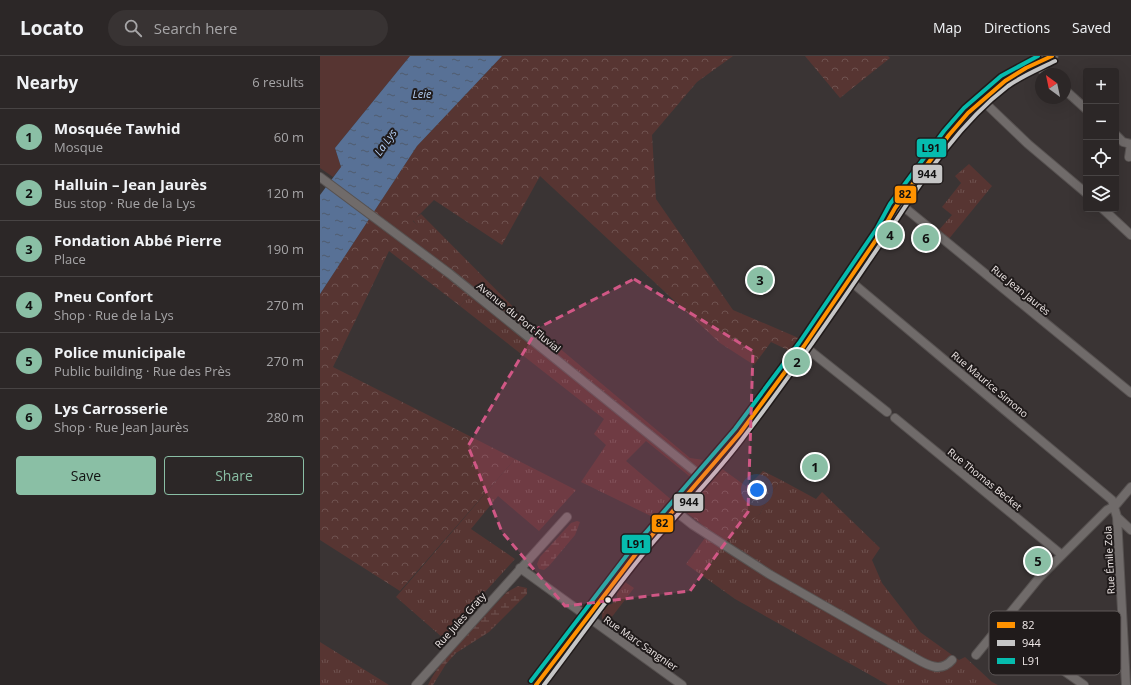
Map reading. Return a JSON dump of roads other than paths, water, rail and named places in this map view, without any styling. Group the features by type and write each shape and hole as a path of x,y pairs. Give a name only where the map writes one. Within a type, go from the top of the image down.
{"main road":[{"path":"541,683 635,555 740,433 804,346 882,231 899,203 949,135 982,100 1012,76 1052,56"}],"street":[{"path":"1035,64 1040,68"},
{"path":"1071,95 1083,106"},
{"path":"982,100 1028,144 1083,190"},
{"path":"1119,138 1124,142 1131,144 1129,157"},
{"name":"Avenue du Port Fluvial","path":"320,178 383,223 469,289 702,477"},
{"name":"Rue Jean Jaurès","path":"899,203 1131,393"},
{"path":"1106,212 1131,236"},
{"name":"Rue Maurice Simono","path":"849,280 1110,498 1115,506"},
{"path":"804,346 887,412"},
{"name":"Rue Thomas Becket","path":"895,418 1062,555"},
{"path":"1012,611 1040,578 1107,510 1115,506 1131,487"},
{"name":"Rue Émile Zola","path":"1115,506 1128,642 1126,685"},
{"path":"674,510 693,525 769,574 915,658 937,667 946,665 952,660"},
{"name":"Rue Jules Graty","path":"416,685 567,517"},
{"path":"1117,517 1131,530"},
{"path":"520,568 588,618"},
{"name":"Rue Marc Sangnier","path":"588,618 682,685"},
{"path":"976,655 989,639"},
{"path":"1070,675 1084,685"}],"water":[{"name":"Leie","path":"410,56 502,56 417,146 320,294 320,195 341,167 335,148"}],"place":[{"name":"Pneu Confort","path":"890,235"},
{"name":"Lys Carrosserie","path":"926,238"},
{"name":"Fondation Abbé Pierre","path":"760,280"},
{"name":"Halluin – Jean Jaurès","path":"797,362"},
{"name":"Mosquée Tawhid","path":"815,467"},
{"name":"Police municipale","path":"1038,561"}],"water label":[{"name":"La Lys","path":"385,142"}]}
